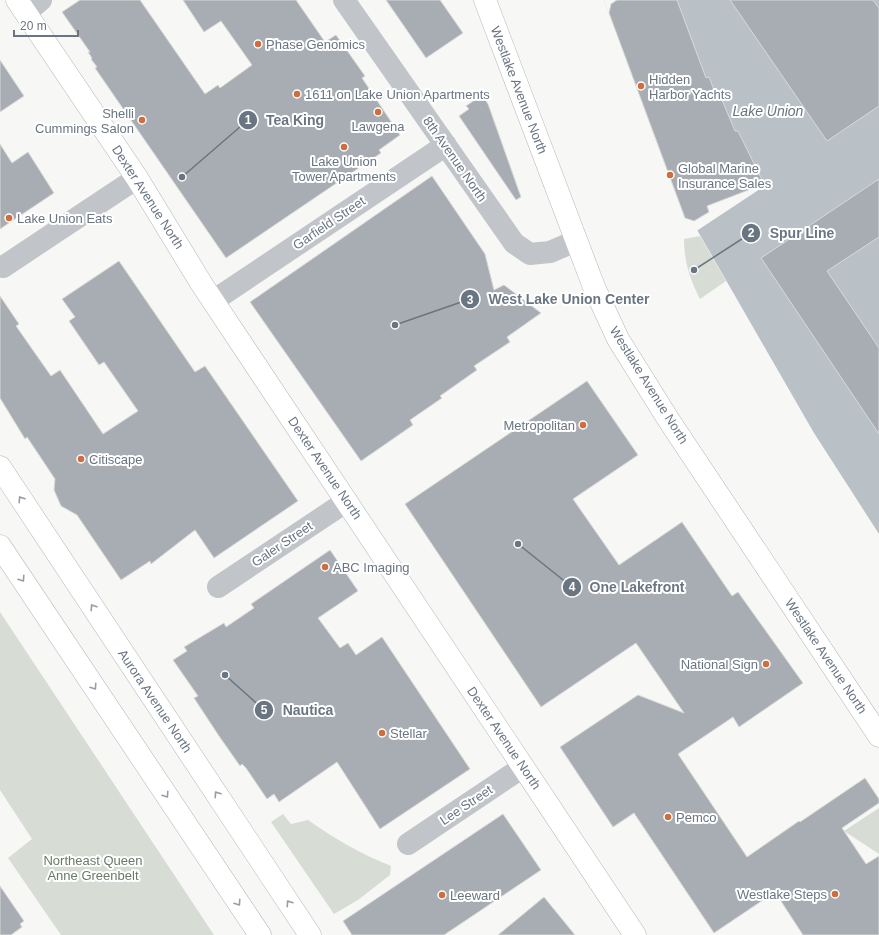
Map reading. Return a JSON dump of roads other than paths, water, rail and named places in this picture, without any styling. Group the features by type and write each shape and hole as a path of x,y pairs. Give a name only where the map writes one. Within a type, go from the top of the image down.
{"main road":[{"name":"Westlake Avenue North","path":"485,0 594,287 618,339 673,426 879,736"},
{"name":"Dexter Avenue North","path":"28,4 213,301 635,935"},
{"name":"Aurora Avenue North","path":"0,466 310,935"},
{"path":"0,546 260,935"}],"street":[{"name":"8th Avenue North","path":"344,0 514,243 530,254 550,252 576,241"},
{"name":"Garfield Street","path":"213,301 446,145"},
{"path":"3,268 137,178"},
{"name":"Galer Street","path":"218,587 347,501"},
{"name":"Lee Street","path":"408,844 523,767"}],"water":[{"name":"Lake Union","path":"604,0 879,0 879,534 814,433 696,228"}],"place":[{"name":"Phase Genomics","path":"258,44"},
{"name":"Hidden Harbor Yachts","path":"641,86"},
{"name":"1611 on Lake Union Apartments","path":"297,94"},
{"name":"Lawgena","path":"378,112"},
{"name":"Shelli Cummings Salon","path":"142,120"},
{"name":"Lake Union Tower Apartments","path":"344,147"},
{"name":"Global Marine Insurance Sales","path":"670,175"},
{"name":"Tea King","path":"182,177"},
{"name":"Lake Union Eats","path":"9,218"},
{"name":"Spur Line","path":"694,270"},
{"name":"West Lake Union Center","path":"395,325"},
{"name":"Metropolitan","path":"583,425"},
{"name":"Citiscape","path":"81,459"},
{"name":"One Lakefront","path":"518,544"},
{"name":"ABC Imaging","path":"325,567"},
{"name":"National Sign","path":"766,664"},
{"name":"Nautica","path":"225,675"},
{"name":"Stellar","path":"382,733"},
{"name":"Pemco","path":"668,817"},
{"name":"Westlake Steps","path":"835,894"},
{"name":"Leeward","path":"442,895"}],"park label":[{"name":"Northeast Queen Anne Greenbelt","path":"93,868"}]}
